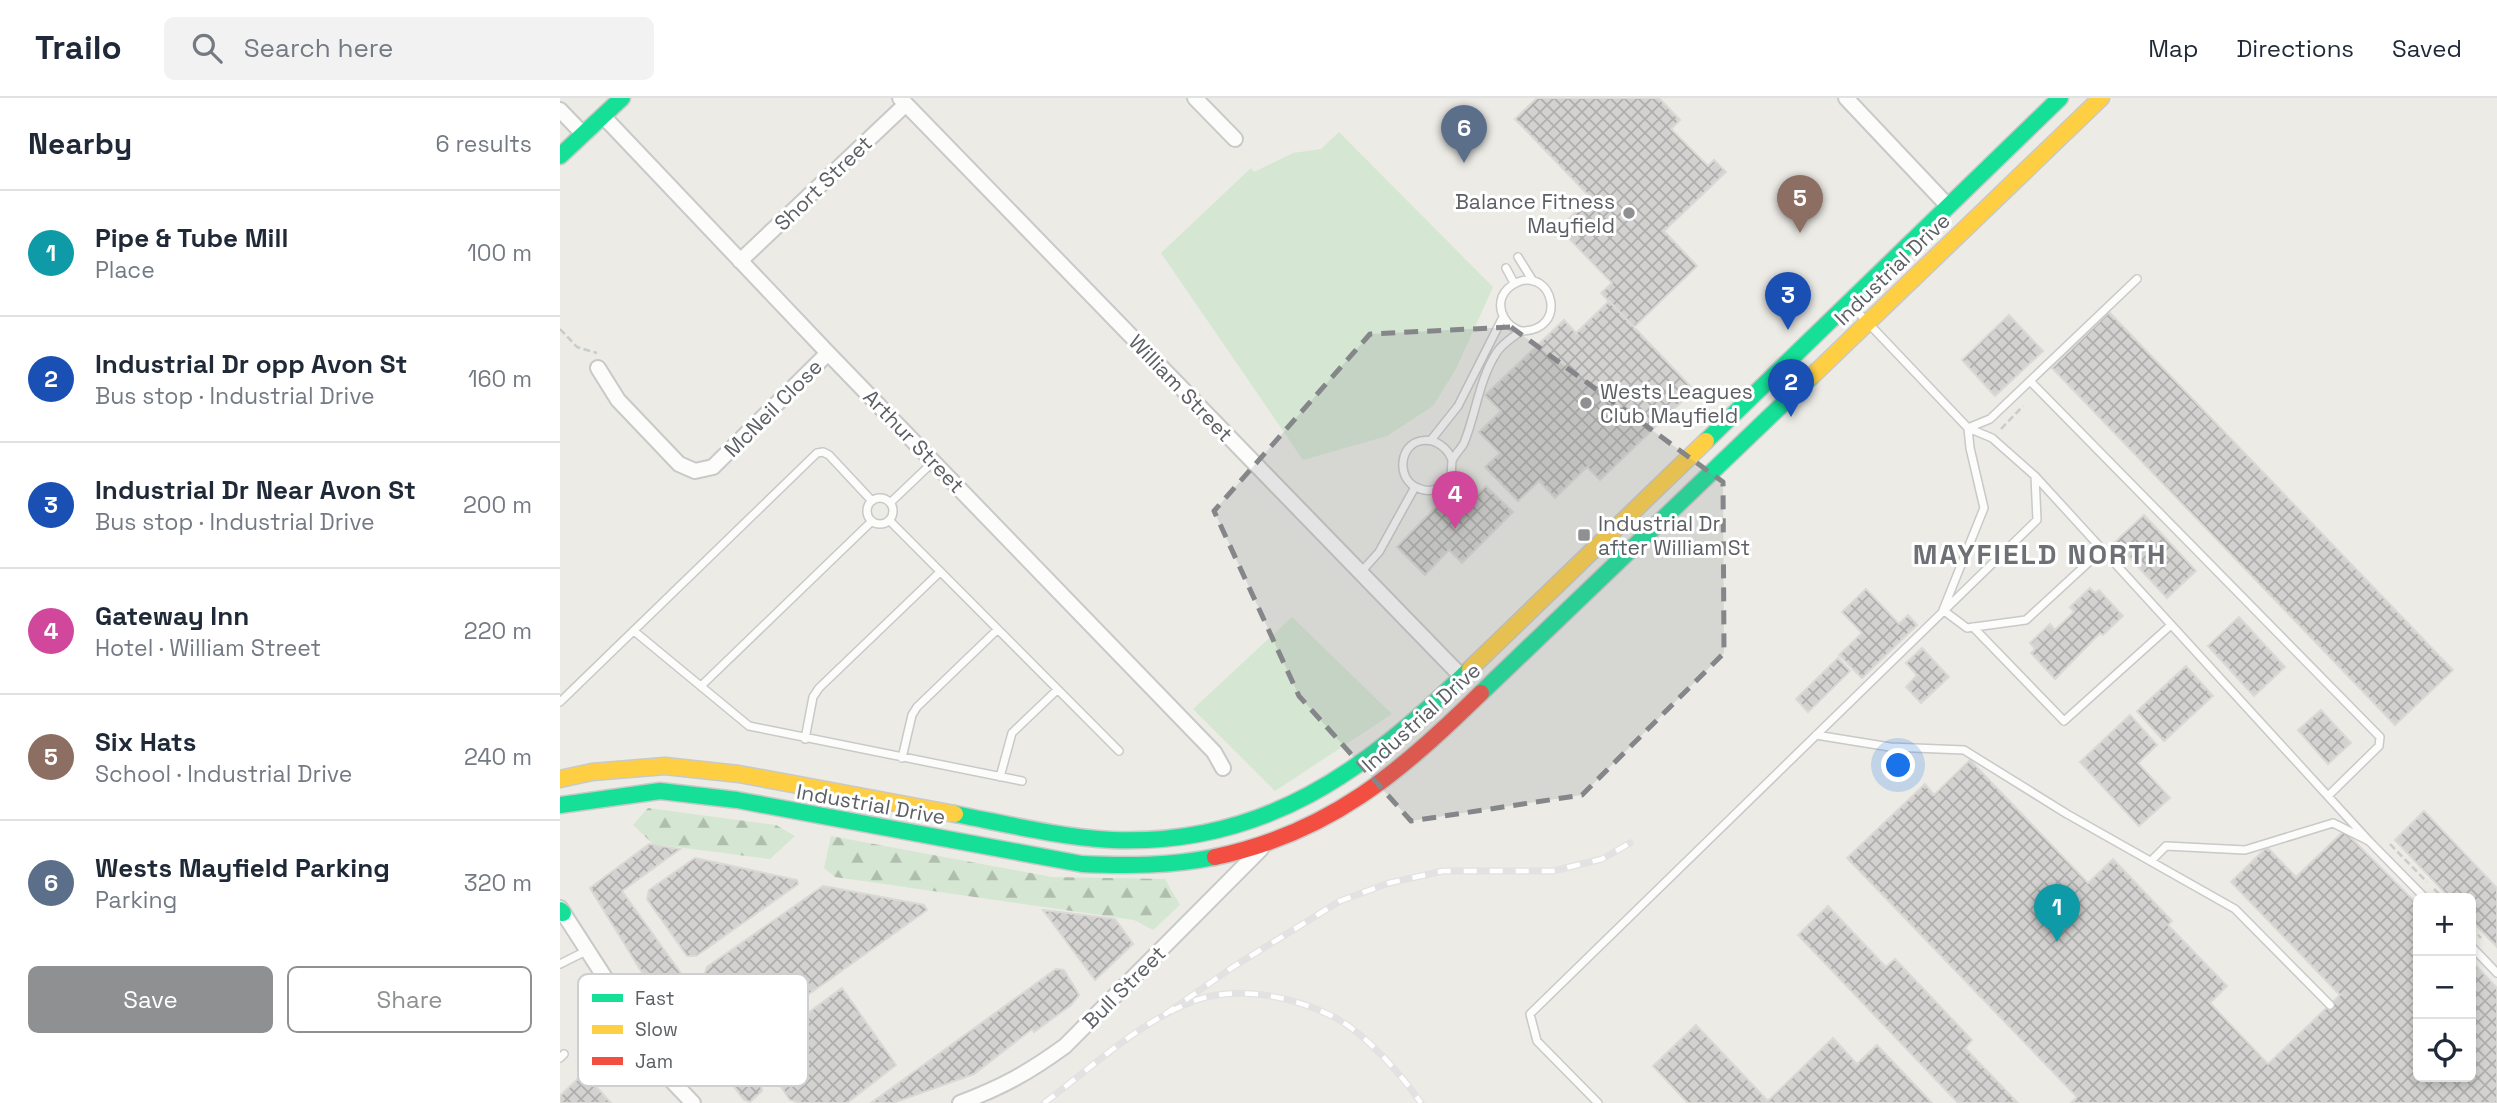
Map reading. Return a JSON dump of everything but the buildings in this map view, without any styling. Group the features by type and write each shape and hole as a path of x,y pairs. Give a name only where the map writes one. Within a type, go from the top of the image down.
{"main road":[{"path":"560,156 622,98"},
{"name":"Industrial Drive","path":"560,779 592,772 665,766 739,774 1070,836 1124,840 1179,837 1258,818 1309,796 1377,752 1462,677 2060,98"},
{"name":"Industrial Drive","path":"560,805 646,793 673,793 737,800 1082,864 1137,866 1191,862 1267,843 1320,820 1373,789 1439,734 2101,98"}],"street":[{"path":"1195,98 1235,139"},
{"path":"1846,98 1948,206"},
{"name":"Short Street","path":"740,261 903,101"},
{"name":"William Street","path":"903,101 1462,677"},
{"path":"560,110 583,134"},
{"name":"Arthur Street","path":"603,116 828,353 1214,751 1223,768"},
{"name":"McNeil Close","path":"598,368 618,400 679,464 695,471 713,467 828,353"},
{"path":"1377,752 1394,771"},
{"name":"Bull Street","path":"960,1103 1030,1072 1065,1046 1267,843"},
{"path":"561,910 601,974"},
{"path":"677,1086 693,1103"}],"lane":[{"path":"1518,257 1534,281"},
{"path":"1506,268 1514,283"},
{"path":"1968,428 1990,419 2137,279"},
{"path":"1534,281 1542,285 1548,293 1552,302 1551,312 1540,327 1521,331 1510,326 1503,317 1502,298 1514,283 1534,281"},
{"path":"1849,302 1968,428 1992,438 2035,476 2369,841 2420,893"},
{"path":"1431,440 1458,406 1503,317"},
{"path":"1452,460 1462,447 1485,377 1497,352 1521,331"},
{"path":"2030,381 2379,737 2379,747 2328,796"},
{"path":"1943,610 1984,508 1968,428"},
{"path":"1431,440 1445,447 1452,460 1451,475 1445,484 1430,491 1415,487 1403,471 1404,457 1412,446 1431,440"},
{"path":"560,702 817,453 830,455 872,501"},
{"path":"890,503 933,462"},
{"path":"1598,1103 1537,1041 1530,1014 2037,520 2035,476"},
{"path":"1361,573 1379,552 1415,487"},
{"path":"880,499 890,503 893,510 889,520 879,524 872,521 867,510 872,501 880,499"},
{"path":"889,520 1119,751"},
{"path":"701,686 872,521"},
{"path":"1943,610 1967,628 2026,620 2102,550"},
{"path":"805,739 813,697 819,688 940,572"},
{"path":"1973,627 2064,721 2171,625"},
{"path":"902,758 912,715 917,707 998,630"},
{"path":"634,631 749,726 1022,781"},
{"path":"1000,777 1012,733 1056,690"},
{"path":"1816,735 1891,747 1964,750 2067,814 2235,909 2330,1004"},
{"path":"2151,861 2166,846 2245,850 2333,823 2369,841"},
{"path":"560,964 586,951"},
{"path":"2476,951 2497,973"}],"path":[{"path":"560,329 577,348 597,353 598,368"},
{"path":"2000,430 2022,407"},
{"path":"2390,844 2438,893"}],"highlighted area":[{"path":"1511,327 1723,482 1724,653 1582,795 1411,821 1299,696 1214,511 1370,334"}],"green space":[{"path":"1339,132 1493,287 1456,369 1433,406 1387,436 1303,460 1161,253 1251,168 1254,172 1293,153 1321,149"},
{"path":"1292,617 1392,714 1275,791 1193,709"},
{"path":"648,808 776,825 795,836 770,859 653,844 633,825"},
{"path":"831,836 1052,877 1165,879 1180,905 1153,930 1134,920 835,877 824,868"}],"railway":[{"path":"1164,1015 1233,967 1340,901 1389,883 1443,871 1553,871 1602,859 1630,843"},
{"path":"1044,1103 1129,1038 1165,1015 1202,998 1240,993 1298,1003 1317,1009 1346,1024 1382,1055 1421,1103"}],"traffic: fast":[{"path":"560,156 622,98"},
{"path":"1706,441 2060,98"},
{"path":"1481,693 1811,377"},
{"path":"955,814 1053,833 1112,840 1167,839 1218,830 1265,815 1309,795 1351,769 1392,739 1470,669"},
{"path":"560,805 660,791 737,800 1082,864 1149,865 1215,857"},
{"path":"560,910 563,913"}],"traffic: slow":[{"path":"1811,377 2101,98"},
{"path":"1470,669 1706,441"},
{"path":"560,779 592,772 665,766 739,774 955,814"}],"traffic: jam":[{"path":"1215,857 1294,832 1361,796 1421,749 1481,693"}],"place":[{"name":"Wests Mayfield Parking","path":"1464,163"},
{"name":"Balance Fitness Mayfield","path":"1629,213"},
{"name":"Six Hats","path":"1800,233"},
{"name":"Industrial Dr Near Avon St","path":"1788,330"},
{"name":"Wests Leagues Club Mayfield","path":"1586,403"},
{"name":"Industrial Dr opp Avon St","path":"1791,417"},
{"name":"Gateway Inn","path":"1455,529"},
{"name":"Industrial Dr after William St","path":"1584,535"},
{"name":"Pipe & Tube Mill","path":"2057,942"}],"district":[{"name":"MAYFIELD NORTH","path":"2040,554"}]}
